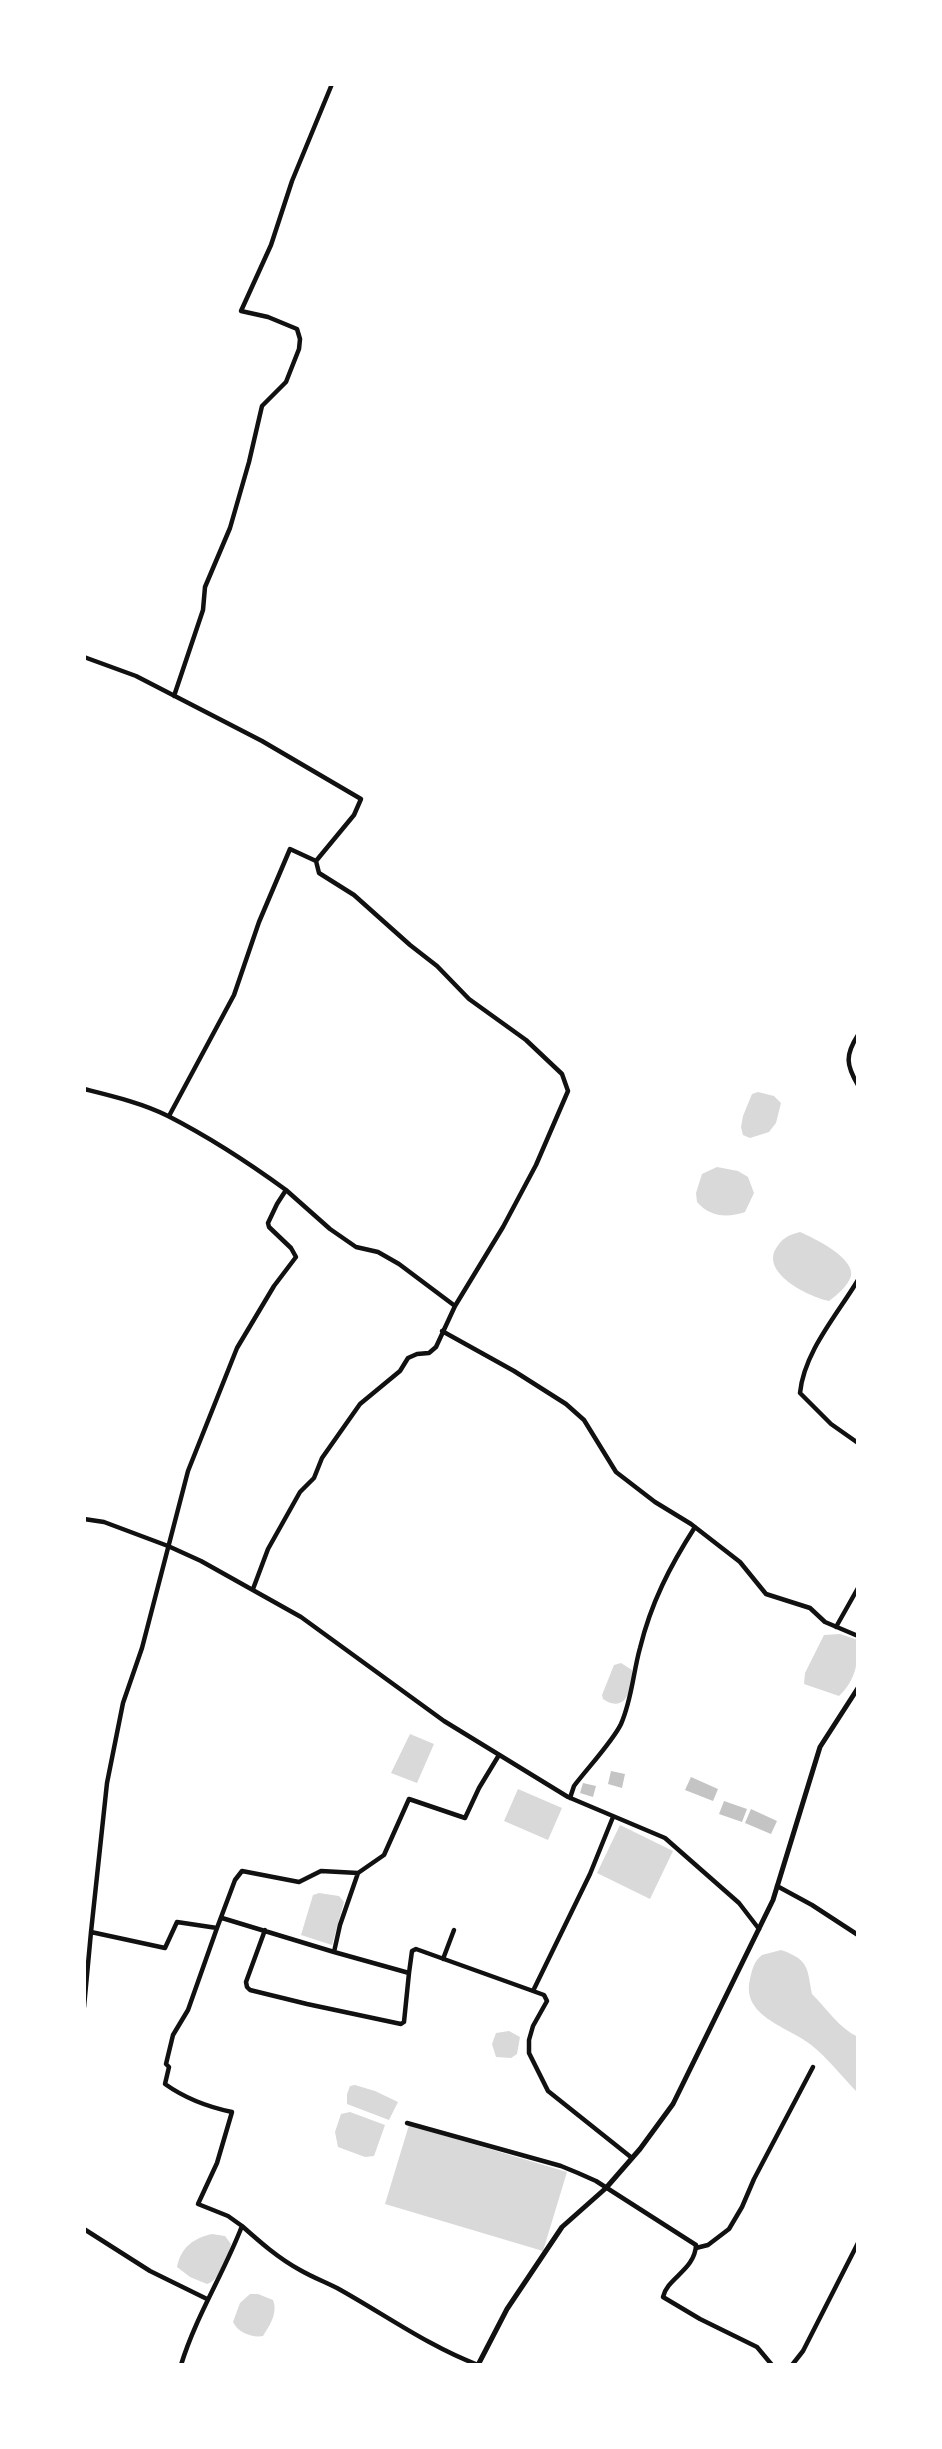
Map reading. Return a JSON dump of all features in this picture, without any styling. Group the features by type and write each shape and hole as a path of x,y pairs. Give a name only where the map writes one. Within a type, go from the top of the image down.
{"street":[{"path":"174,696 203,610 205,587 230,528 262,406 286,382 299,349 300,339 297,329 268,317 241,311 271,245 292,181 332,84"},
{"path":"84,657 136,676 262,741 361,799 354,815 316,861"},
{"path":"169,1116 234,995 259,922 291,849 316,861"},
{"path":"253,1589 268,1549 300,1492 314,1478 322,1458 360,1404 400,1371 408,1358 417,1354 429,1353 436,1347 454,1306 503,1227 536,1165 568,1091 562,1074 526,1040 469,999 437,966 354,895 319,873 316,861"},
{"path":"858,1035 851,1046 847,1062 858,1085"},
{"path":"84,1089 169,1116 239,1158 286,1190 330,1229 356,1246 378,1252 399,1264 454,1306"},
{"path":"84,2007 107,1783 123,1703 142,1648 188,1471 237,1348 274,1286 296,1257 291,1248 269,1227 268,1223 286,1190"},
{"path":"858,1280 811,1358 802,1376 800,1393 831,1424 858,1443"},
{"path":"442,1331 514,1371 566,1404 584,1420 616,1472 655,1502 695,1527 740,1562 766,1594 810,1608 825,1622 858,1636"},
{"path":"84,1519 104,1522 168,1546 253,1589 302,1617 444,1721 499,1755 570,1798 665,1838 739,1903 759,1929"},
{"path":"570,1798 574,1786 620,1726 630,1697 648,1618 671,1564 695,1527"},
{"path":"836,1627 858,1588"},
{"path":"358,1873 321,1870 299,1882 244,1870 235,1880 188,2010 173,2035 166,2064 169,2067 165,2084 178,2093 209,2107 232,2112 217,2163 198,2204 228,2216 264,2246 299,2269 337,2288 393,2322 478,2365 507,2308 562,2227 606,2188 673,2104 759,1929 777,1886 820,1746 858,1688"},
{"path":"334,1952 340,1925 358,1873 384,1855 408,1799 465,1818 479,1788 499,1755"},
{"path":"532,1991 595,1864 613,1817"},
{"path":"777,1886 812,1905 858,1935"},
{"path":"222,1918 409,1973"},
{"path":"91,1932 161,1949 166,1947 177,1922 217,1928"},
{"path":"265,1930 246,1987 250,1990 307,2004 401,2024 404,2022 414,1950 544,1995 547,2001 528,2040 529,2053 548,2091 632,2158"},
{"path":"443,1959 454,1930"},
{"path":"772,2365 757,2347 724,2328 700,2319 663,2297 665,2291 684,2271 696,2248 708,2245 729,2229 813,2067"},
{"path":"407,2123 561,2166 596,2181 680,2233 696,2248"},
{"path":"181,2365 207,2299 231,2254 242,2226"},
{"path":"84,2229 150,2271 207,2299"},
{"path":"792,2365 803,2351 858,2243"}],"shaded area":[{"path":"758,1092 774,1096 781,1103 776,1123 769,1132 750,1138 743,1135 741,1127 752,1094"},
{"path":"717,1167 738,1171 748,1177 754,1193 745,1212 719,1215 707,1211 697,1202 696,1193 702,1174"},
{"path":"800,1232 832,1250 847,1262 851,1269 851,1276 847,1283 829,1301 800,1290 782,1276 776,1268 773,1259 775,1250 786,1238"},
{"path":"840,1634 858,1640 858,1648 852,1677 839,1696 804,1684 805,1673 824,1635"},
{"path":"621,1663 632,1670 631,1684 623,1701 618,1704 611,1703 603,1699 602,1695 614,1665"},
{"path":"410,1734 434,1744 417,1783 391,1773"},
{"path":"518,1789 562,1808 548,1840 504,1821"},
{"path":"620,1825 673,1851 650,1899 597,1873"},
{"path":"319,1893 339,1896 344,1902 332,1945 301,1935 313,1895"},
{"path":"781,1950 797,1958 806,1966 812,1994 839,2023 858,2037 858,2093 817,2049 768,2019 752,2002 749,1992 750,1979 755,1963 762,1955"},
{"path":"509,2031 520,2037 517,2054 511,2058 496,2057 492,2044 496,2033"},
{"path":"355,2085 398,2102 389,2120 347,2104 350,2086"},
{"path":"350,2112 385,2125 374,2156 365,2157 338,2147 335,2132 341,2114"},
{"path":"409,2125 567,2172 543,2251 385,2204"},
{"path":"212,2234 225,2236 231,2244 220,2273 207,2284 190,2277 177,2267 189,2244"},
{"path":"250,2294 258,2294 273,2300 274,2314 263,2336 246,2334 233,2322 240,2303"}],"building":[{"path":"611,1771 625,1774 622,1788 608,1784"},
{"path":"691,1777 718,1789 713,1801 685,1790"},
{"path":"583,1783 596,1786 593,1797 580,1793"},
{"path":"724,1801 747,1809 742,1822 719,1814"},
{"path":"751,1809 777,1821 771,1834 745,1823"}]}
